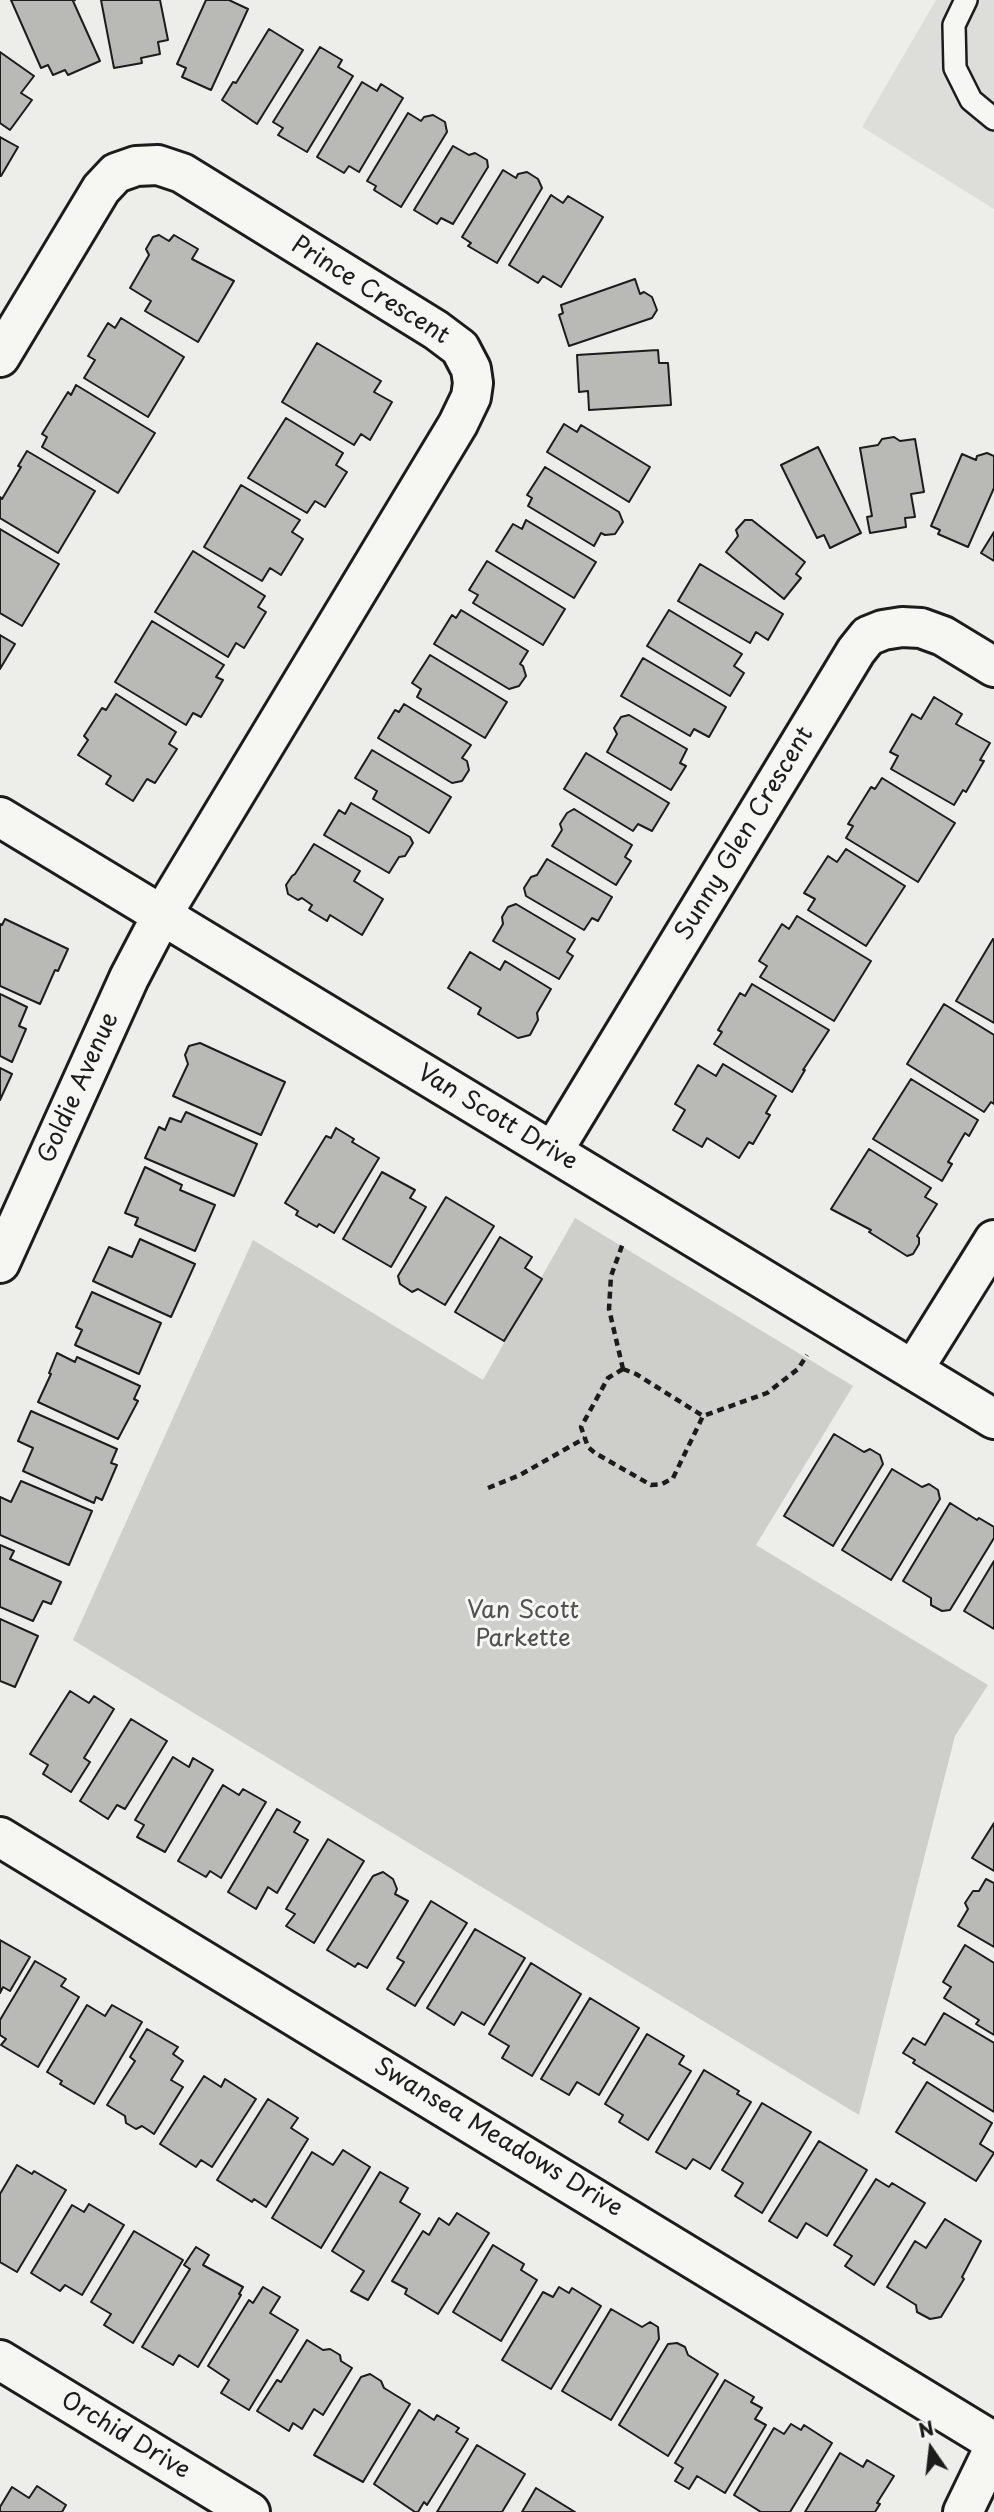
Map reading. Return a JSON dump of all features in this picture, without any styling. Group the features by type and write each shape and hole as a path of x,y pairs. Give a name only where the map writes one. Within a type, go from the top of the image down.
{"street":[{"name":"Prince Crescent","path":"0,358 101,189 116,173 136,166 158,165 182,173 436,330 460,348 471,369 471,397 458,424 162,915"},
{"name":"Sunny Glen Crescent","path":"553,1152 856,651 868,636 892,628 921,628 943,636 994,667"},
{"name":"Van Scott Drive","path":"0,817 994,1419"},
{"name":"Goldie Avenue","path":"0,1263 129,978 162,915"},
{"path":"913,1370 994,1240"},
{"name":"Swansea Meadows Drive","path":"0,1837 994,2442"},
{"name":"Orchid Drive","path":"0,2360 250,2512"},
{"path":"962,2512 994,2448"}],"lane":[{"path":"966,0 954,25 955,68 971,100 994,119"}],"path":[{"path":"623,1243 611,1276 608,1309 623,1369 703,1416"},
{"path":"623,1369 608,1378 581,1427 584,1438 595,1453 651,1485 662,1484 673,1478 703,1416 767,1393 798,1369 807,1354"},
{"path":"488,1488 520,1475 584,1438"}],"shaded area":[{"path":"936,0 994,0 994,209 862,127"}],"green space":[{"name":"Van Scott Parkette","path":"575,1218 853,1386 756,1545 988,1685 955,1736 859,2115 73,1640 253,1240 483,1380"}],"building":[{"path":"11,0 75,0 73,1 100,61 68,75 65,70 53,75 48,65 41,68"},
{"path":"101,0 160,0 168,40 158,42 160,54 141,58 142,63 114,68"},
{"path":"206,0 229,0 248,9 211,90 182,77 186,68 177,64"},
{"path":"269,29 303,50 257,124 222,100 233,82 236,83"},
{"path":"320,47 342,60 338,67 353,76 307,152 278,135 283,128 273,122"},
{"path":"0,52 34,76 21,93 32,100 10,130 0,123"},
{"path":"362,82 377,91 381,84 403,98 359,172 349,166 344,173 317,157"},
{"path":"408,113 421,121 424,117 433,115 445,122 447,132 401,207 374,190 376,186 367,181"},
{"path":"0,137 18,147 1,176 0,176"},
{"path":"453,146 469,155 475,153 487,160 488,167 453,224 441,218 437,224 414,210"},
{"path":"503,170 516,178 518,174 527,172 538,179 542,188 497,263 468,246 471,243 462,237"},
{"path":"551,195 563,203 568,196 603,217 561,287 543,276 538,283 509,265"},
{"path":"159,235 169,241 174,235 198,249 192,259 234,281 198,342 145,311 151,301 130,288 149,255 146,249 153,237"},
{"path":"635,279 640,294 644,292 652,297 657,310 652,318 569,346 559,315 563,313 561,305"},
{"path":"121,318 184,357 148,417 84,378 95,360 88,356 108,323 115,328"},
{"path":"317,343 381,381 374,392 392,402 370,440 361,434 354,445 282,402"},
{"path":"658,350 659,363 668,363 671,405 589,410 588,391 579,392 577,355"},
{"path":"76,385 155,433 118,493 42,447 47,437 42,434 68,392 71,395"},
{"path":"286,418 343,453 336,465 347,472 325,507 315,501 307,513 248,478"},
{"path":"564,424 577,432 581,425 650,467 629,502 547,452"},
{"path":"894,437 900,441 915,439 924,492 911,494 915,517 905,518 906,527 870,533 867,517 872,516 860,448 878,445 882,439"},
{"path":"818,447 861,533 830,548 824,535 817,538 781,465"},
{"path":"27,451 95,491 58,553 0,518 0,497 2,499 21,467 18,466"},
{"path":"987,453 994,456 994,488 968,547 938,534 940,530 931,526 962,454 976,460 977,456"},
{"path":"545,467 619,512 623,522 615,534 601,533 594,546 528,506 532,498 527,495"},
{"path":"241,485 300,520 292,532 303,539 281,575 270,568 262,581 204,547"},
{"path":"526,520 596,562 574,598 496,551 513,524 522,529"},
{"path":"745,520 752,520 805,562 796,574 801,578 784,599 726,552 738,536 736,530"},
{"path":"0,529 59,564 22,626 0,613"},
{"path":"994,532 994,561 981,553"},
{"path":"193,551 265,596 258,607 266,612 244,648 236,643 228,657 155,612"},
{"path":"487,561 565,609 543,645 473,603 478,595 469,590"},
{"path":"700,564 783,614 768,640 756,632 750,643 678,601"},
{"path":"461,610 528,651 520,664 526,676 519,686 509,689 434,644 452,615 456,618"},
{"path":"669,610 742,654 734,666 744,673 730,696 647,646"},
{"path":"152,621 224,665 216,677 223,680 201,717 193,713 186,725 115,682"},
{"path":"0,635 15,644 0,669"},
{"path":"430,655 507,702 485,738 417,697 421,689 412,683"},
{"path":"643,658 726,707 709,737 694,729 690,736 621,696"},
{"path":"116,694 176,732 169,744 177,749 155,783 147,779 133,801 106,784 111,776 78,755 88,740 84,736 102,708 106,710"},
{"path":"934,697 962,714 956,724 990,743 980,760 984,761 966,792 963,790 954,805 891,769 898,756 890,752 912,714 921,719"},
{"path":"404,704 471,745 462,758 467,761 469,770 462,781 452,783 378,738 395,710 399,712"},
{"path":"629,715 687,749 680,763 686,766 671,790 607,752 617,734 614,728 621,717"},
{"path":"372,750 451,797 429,833 373,799 377,791 355,778"},
{"path":"586,753 669,803 652,831 638,824 633,831 564,789"},
{"path":"882,778 955,823 918,882 846,838 853,826 848,824 871,787 875,789"},
{"path":"351,803 410,837 413,843 405,856 399,857 389,873 324,835 339,810 345,814"},
{"path":"574,809 632,845 625,857 631,861 616,885 552,846 562,830 560,824 567,813"},
{"path":"314,844 360,871 354,881 383,899 362,935 330,915 327,921 309,910 312,905 302,898 298,900 288,894 286,885"},
{"path":"846,849 905,886 866,946 808,910 815,899 804,893 828,856 837,862"},
{"path":"547,859 612,897 598,921 592,918 584,930 526,896 524,888 531,877 537,875"},
{"path":"516,904 575,939 567,952 573,956 559,979 493,941 503,924 502,917 508,907"},
{"path":"797,916 871,961 834,1021 760,977 767,966 759,961 782,924 789,929"},
{"path":"5,919 68,949 40,1004 0,986 0,924 2,925"},
{"path":"994,940 994,1023 956,1001"},
{"path":"470,952 500,970 505,961 551,989 537,1013 538,1020 530,1035 518,1038 478,1014 481,1008 448,988"},
{"path":"752,984 829,1030 792,1092 714,1044 722,1032 718,1030 740,993 745,996"},
{"path":"0,994 27,1007 19,1026 26,1029 12,1062 0,1056"},
{"path":"944,1004 994,1035 994,1104 991,1102 984,1112 907,1064"},
{"path":"200,1043 285,1082 261,1135 173,1096 188,1064 185,1055 189,1046"},
{"path":"723,1064 776,1096 766,1113 770,1115 753,1144 749,1142 739,1158 707,1138 702,1147 673,1130 685,1110 675,1104 698,1065 716,1076"},
{"path":"0,1068 12,1074 0,1100"},
{"path":"911,1079 978,1120 969,1136 965,1133 948,1162 952,1164 942,1181 873,1139"},
{"path":"186,1112 257,1144 234,1196 145,1158 159,1127 165,1130 170,1118 181,1122"},
{"path":"336,1128 354,1139 352,1142 379,1158 334,1233 296,1215 298,1211 285,1203 326,1136 331,1138"},
{"path":"869,1149 931,1188 925,1197 937,1204 917,1236 919,1244 913,1254 907,1256 869,1232 871,1230 831,1209"},
{"path":"145,1167 182,1185 180,1190 215,1205 195,1251 135,1225 138,1218 125,1213"},
{"path":"382,1172 415,1190 410,1198 426,1207 391,1267 343,1239"},
{"path":"446,1197 494,1226 445,1305 418,1289 412,1292 400,1284 398,1276"},
{"path":"500,1237 532,1257 525,1268 542,1279 504,1341 455,1312"},
{"path":"140,1239 195,1264 171,1317 93,1281 109,1247 132,1257"},
{"path":"92,1292 161,1323 139,1374 75,1345 82,1330 76,1327"},
{"path":"57,1353 75,1362 77,1357 140,1386 134,1399 138,1401 118,1439 38,1402"},
{"path":"31,1411 117,1449 111,1463 117,1465 102,1500 96,1497 94,1503 23,1471 33,1448 18,1441"},
{"path":"834,1434 864,1452 870,1449 880,1455 883,1464 833,1546 784,1516"},
{"path":"892,1469 922,1487 929,1484 938,1490 940,1499 891,1580 842,1550"},
{"path":"21,1481 92,1511 69,1565 0,1535 0,1497 11,1502"},
{"path":"950,1503 994,1527 994,1538 950,1610 942,1611 931,1605 931,1598 903,1581"},
{"path":"0,1545 14,1551 10,1559 61,1582 51,1604 43,1601 33,1621 0,1607"},
{"path":"994,1561 994,1629 964,1611"},
{"path":"0,1619 38,1636 15,1687 0,1681"},
{"path":"70,1691 89,1703 94,1696 114,1709 84,1758 90,1762 71,1792 43,1774 48,1765 30,1754"},
{"path":"131,1719 167,1741 125,1809 117,1805 108,1819 80,1801"},
{"path":"173,1757 189,1767 193,1758 213,1770 165,1852 137,1837 144,1825 135,1820"},
{"path":"223,1785 239,1795 243,1789 266,1802 221,1878 210,1871 206,1877 178,1861"},
{"path":"277,1809 300,1822 294,1832 308,1840 277,1893 268,1887 256,1909 228,1892"},
{"path":"994,1823 994,1871 972,1858"},
{"path":"328,1839 364,1861 314,1943 286,1926 295,1914 286,1909"},
{"path":"383,1872 393,1879 397,1889 395,1894 408,1901 367,1968 358,1963 355,1967 327,1950 373,1876"},
{"path":"986,1879 994,1883 994,1947 958,1926 968,1909 965,1903 973,1891 979,1891"},
{"path":"431,1901 467,1923 415,2006 387,1989 404,1962 397,1958"},
{"path":"475,1929 525,1958 484,2025 462,2012 454,2025 427,2008"},
{"path":"0,1940 30,1957 10,1991 3,1987 0,1993"},
{"path":"965,1945 994,1963 994,2035 976,2024 979,2020 944,1998 951,1987 943,1982"},
{"path":"35,1961 66,1979 61,1986 79,1997 38,2067 1,2045 6,2039 0,2035 0,2020"},
{"path":"531,1963 581,1994 532,2076 502,2058 509,2046 489,2034"},
{"path":"590,1998 639,2028 599,2095 577,2082 569,2095 541,2079"},
{"path":"87,2005 105,2016 112,2005 142,2022 94,2104 60,2084 62,2081 47,2072"},
{"path":"944,2013 994,2043 994,2112 913,2063 915,2060 903,2053 913,2038 925,2045"},
{"path":"147,2029 178,2047 173,2054 183,2061 171,2080 183,2087 154,2134 142,2126 136,2129 126,2123 125,2116 107,2105 135,2061 130,2057"},
{"path":"647,2034 684,2056 679,2064 691,2071 648,2140 619,2122 623,2115 605,2104"},
{"path":"704,2070 739,2091 737,2094 751,2102 710,2169 693,2159 686,2169 656,2152"},
{"path":"204,2076 221,2087 225,2079 256,2099 212,2167 201,2160 196,2167 160,2144"},
{"path":"927,2082 992,2123 980,2144 994,2153 976,2181 896,2132"},
{"path":"268,2099 298,2118 291,2128 308,2139 266,2207 254,2199 252,2202 217,2180"},
{"path":"762,2103 811,2132 762,2213 735,2196 743,2183 722,2170"},
{"path":"819,2141 867,2170 827,2236 806,2223 797,2238 769,2221"},
{"path":"343,2150 370,2167 321,2248 272,2218 312,2152 333,2165"},
{"path":"17,2165 32,2174 34,2171 66,2190 17,2272 0,2262 0,2194"},
{"path":"380,2172 408,2188 400,2202 420,2214 368,2300 351,2291 364,2271 332,2251"},
{"path":"876,2179 889,2187 892,2183 925,2203 874,2285 845,2266 852,2256 834,2245"},
{"path":"89,2204 124,2225 82,2295 65,2285 60,2291 31,2273 72,2205 84,2212"},
{"path":"457,2213 489,2233 438,2314 405,2294 407,2289 392,2281 423,2231 429,2235 439,2218 449,2225"},
{"path":"945,2219 981,2241 962,2277 964,2279 941,2317 930,2319 917,2312 916,2305 887,2287 915,2241 926,2248"},
{"path":"134,2231 183,2260 133,2343 104,2325 111,2314 91,2302"},
{"path":"493,2245 524,2264 521,2270 537,2280 501,2341 453,2312"},
{"path":"196,2247 209,2255 203,2265 243,2287 239,2294 241,2295 198,2367 179,2355 173,2365 142,2347 190,2269 184,2265"},
{"path":"263,2287 280,2297 270,2313 298,2330 249,2410 221,2393 229,2380 208,2366 249,2300 253,2303"},
{"path":"559,2287 569,2293 572,2288 601,2306 551,2389 502,2360 543,2292 553,2297"},
{"path":"611,2309 642,2327 650,2322 658,2327 659,2339 611,2420 562,2391"},
{"path":"307,2340 323,2350 330,2349 340,2355 341,2361 352,2368 323,2415 314,2409 302,2429 293,2423 289,2431 257,2411 277,2380 281,2382"},
{"path":"677,2343 685,2347 688,2355 718,2374 668,2456 619,2425 668,2344"},
{"path":"370,2374 381,2381 384,2388 410,2404 363,2482 314,2455 361,2377"},
{"path":"725,2380 754,2397 751,2402 762,2408 755,2419 766,2425 725,2493 697,2476 689,2489 675,2481 683,2468 675,2463"},
{"path":"419,2410 434,2420 437,2415 459,2428 456,2432 468,2439 427,2505 424,2502 418,2512 415,2512 374,2484"},
{"path":"791,2424 801,2430 804,2425 832,2443 790,2512 761,2512 734,2495 774,2428 784,2434"},
{"path":"477,2445 525,2474 502,2512 437,2512"},
{"path":"840,2453 863,2467 867,2460 894,2476 877,2503 880,2504 875,2512 805,2512"},
{"path":"37,2486 66,2505 62,2512 0,2512 0,2507 12,2487 29,2498"},
{"path":"536,2488 575,2512 522,2512"}]}
